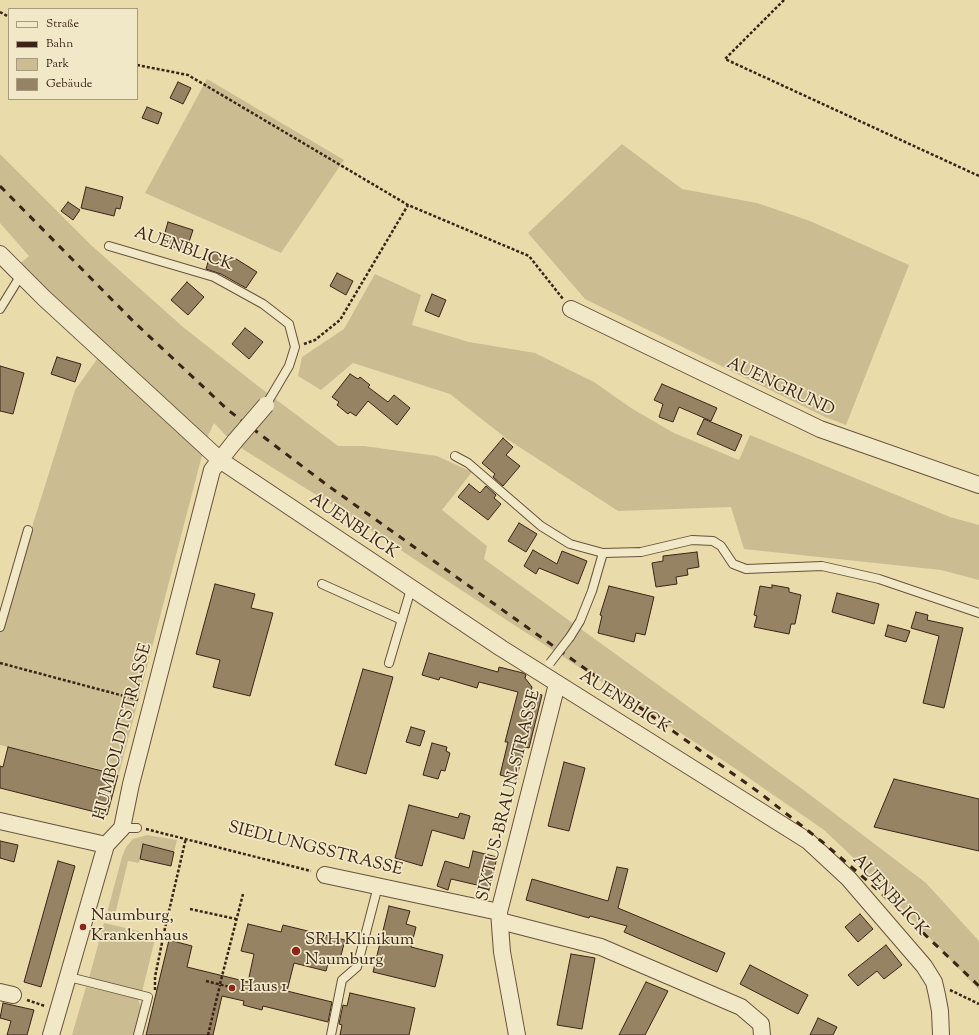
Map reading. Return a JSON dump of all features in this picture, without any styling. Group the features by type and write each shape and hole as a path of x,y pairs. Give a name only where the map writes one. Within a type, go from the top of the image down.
{"street":[{"name":"AUENBLICK","path":"0,254 44,298 220,460 411,589 546,669 557,684 808,841 836,866 924,966 934,982 938,995 941,1035"},
{"name":"AUENGRUND","path":"571,309 820,429 979,485"},
{"name":"AUENBLICK","path":"220,460 266,405"},
{"name":"HUMBOLDTSTRASSE","path":"51,1035 106,845 129,828 152,704 212,470 220,460"},
{"name":"SIXTUS-BRAUN-STRASSE","path":"517,1035 502,952 499,916 557,684"},
{"path":"0,821 106,845"},
{"name":"SIEDLUNGSSTRASSE","path":"326,874 499,916 601,947 741,1007 761,1024 762,1035"}],"lane":[{"name":"AUENBLICK","path":"109,246 214,277 263,304 289,324 295,347 289,366 266,405"},
{"path":"0,309 21,275"},
{"path":"455,456 468,463 541,526 570,544 603,553 641,552 692,540 713,541 721,546 733,564 746,569 822,566 879,579 979,613"},
{"path":"0,627 28,530"},
{"path":"546,669 580,621 592,591 603,553"},
{"path":"322,584 402,620"},
{"path":"389,664 411,589"},
{"path":"330,1035 342,980 357,967 378,886"},
{"path":"69,977 148,997 138,1035"}],"path":[{"path":"784,0 725,59 979,176"},
{"path":"138,65 188,75 408,205 529,256 571,309"},
{"path":"315,340 340,320 408,205"},
{"path":"0,663 152,704"},
{"name":"SIEDLUNGSSTRASSE","path":"129,828 186,838 326,874"},
{"path":"156,991 155,977 186,838"},
{"path":"208,1035 243,894"},
{"path":"190,909 236,919"},
{"path":"206,981 230,987"},
{"path":"6,994 59,1011"},
{"path":"971,1001 979,1004"}],"green space":[{"path":"207,79 344,160 281,253 145,193"},
{"path":"622,144 682,189 757,203 810,221 909,265 846,425 825,417 585,299 528,233"},
{"path":"0,154 91,245 183,327 338,446 364,446 437,456 472,472 442,510 487,546 484,559 805,791 926,883 979,941 979,990 859,863 824,830 733,767 334,506 233,443 214,423 206,440 119,774 0,745 0,629 75,390 100,355 42,308 11,271 29,256 0,223"},
{"path":"375,274 421,295 412,325 469,342 535,353 594,382 631,408 674,433 739,460 750,435 950,517 979,525 979,580 941,570 744,549 731,507 618,511 507,439 450,394 353,363 321,390 298,376 302,357 344,329"},
{"path":"147,835 177,840 174,852 143,844 139,863 128,861 115,915 107,913 126,847 133,839"},
{"path":"104,923 156,935 142,992 89,978"},
{"path":"86,987 138,999 142,1010 135,1035 72,1035"}],"building":[{"path":"178,82 191,88 183,104 170,98"},
{"path":"147,107 162,113 158,124 142,118"},
{"path":"86,187 123,197 120,209 116,208 114,216 81,208"},
{"path":"68,202 80,210 73,220 61,211"},
{"path":"168,222 193,230 186,251 162,243"},
{"path":"211,252 232,259 233,257 257,272 246,288 221,274 206,269"},
{"path":"337,273 353,281 346,295 330,286"},
{"path":"187,282 204,297 188,315 171,300"},
{"path":"432,294 446,300 439,317 425,311"},
{"path":"245,328 263,342 249,359 232,344"},
{"path":"57,357 81,364 75,382 51,374"},
{"path":"0,366 24,373 13,414 0,411"},
{"path":"350,374 358,379 360,377 370,385 368,387 388,402 394,395 410,408 397,425 368,401 356,416 350,412 348,414 337,405 339,402 332,397"},
{"path":"662,384 717,408 711,421 679,407 673,422 659,417 663,404 654,400"},
{"path":"704,419 742,435 735,451 697,434"},
{"path":"503,438 513,447 506,455 520,466 503,486 493,477 495,474 482,463"},
{"path":"469,484 480,493 486,486 496,495 494,498 501,504 488,520 458,497"},
{"path":"519,523 537,534 526,552 508,541"},
{"path":"533,550 557,564 562,551 587,561 578,584 539,568 536,574 524,566"},
{"path":"697,552 699,567 687,569 688,575 676,577 677,584 656,587 652,563 663,561 663,556"},
{"path":"215,584 255,594 251,608 273,613 250,696 213,687 220,660 196,654"},
{"path":"772,585 789,588 789,592 801,595 795,624 791,624 789,634 754,627 757,616 754,615 760,586 772,588"},
{"path":"609,586 654,597 645,635 636,633 634,642 598,633 602,616 600,615"},
{"path":"837,593 879,604 874,624 832,612"},
{"path":"916,612 928,615 927,620 963,628 944,708 923,703 939,636 911,628"},
{"path":"888,625 910,631 906,642 885,636"},
{"path":"429,653 498,672 499,667 523,673 526,675 525,678 532,687 531,692 542,695 529,748 525,747 516,779 500,775 508,742 505,742 518,692 479,682 477,688 440,677 439,680 422,675"},
{"path":"363,669 393,677 366,774 335,765"},
{"path":"411,727 425,731 420,746 406,742"},
{"path":"432,743 447,747 446,751 450,753 445,771 441,770 438,779 423,775"},
{"path":"8,747 118,775 107,815 0,788 0,766 3,767"},
{"path":"564,762 585,768 569,831 548,826"},
{"path":"894,779 979,799 979,851 874,827"},
{"path":"409,805 458,818 460,813 470,816 464,839 432,830 422,866 395,858"},
{"path":"0,841 18,845 14,862 0,858"},
{"path":"143,844 174,852 171,866 140,859"},
{"path":"473,851 497,857 490,888 451,879 448,890 437,886 445,861 469,868"},
{"path":"58,861 75,866 41,987 24,982"},
{"path":"617,867 628,869 618,908 725,953 717,972 624,932 627,926 590,916 589,918 526,900 532,879 608,901"},
{"path":"389,906 410,911 406,924 416,927 411,947 443,955 435,987 373,972"},
{"path":"860,914 873,929 858,942 845,927"},
{"path":"248,924 281,932 283,925 345,940 339,963 329,960 326,971 294,963 287,991 332,1002 328,1022 263,1006 262,1010 243,1005 244,1001 222,996 213,1035 146,1035 169,940 192,946 187,967 248,982 254,954 241,951"},
{"path":"886,945 902,965 884,979 877,971 858,986 848,975"},
{"path":"571,954 595,958 582,1029 557,1025"},
{"path":"750,965 808,995 798,1014 740,984"},
{"path":"646,982 668,991 645,1035 619,1035"},
{"path":"350,993 415,1008 409,1035 340,1035 342,1025 339,1024 343,1005 347,1006"},
{"path":"3,1003 34,1010 27,1035 7,1035 11,1021 0,1018"},
{"path":"818,1018 837,1027 833,1035 810,1035"}],"railway":[{"path":"0,186 134,322 228,410 327,485 760,793 825,844 879,891 979,986"}],"place":[{"name":"Naumburg, Krankenhaus","path":"83,927"},
{"name":"SRH Klinikum Naumburg","path":"296,951"},
{"name":"Haus 1","path":"232,988"}]}
